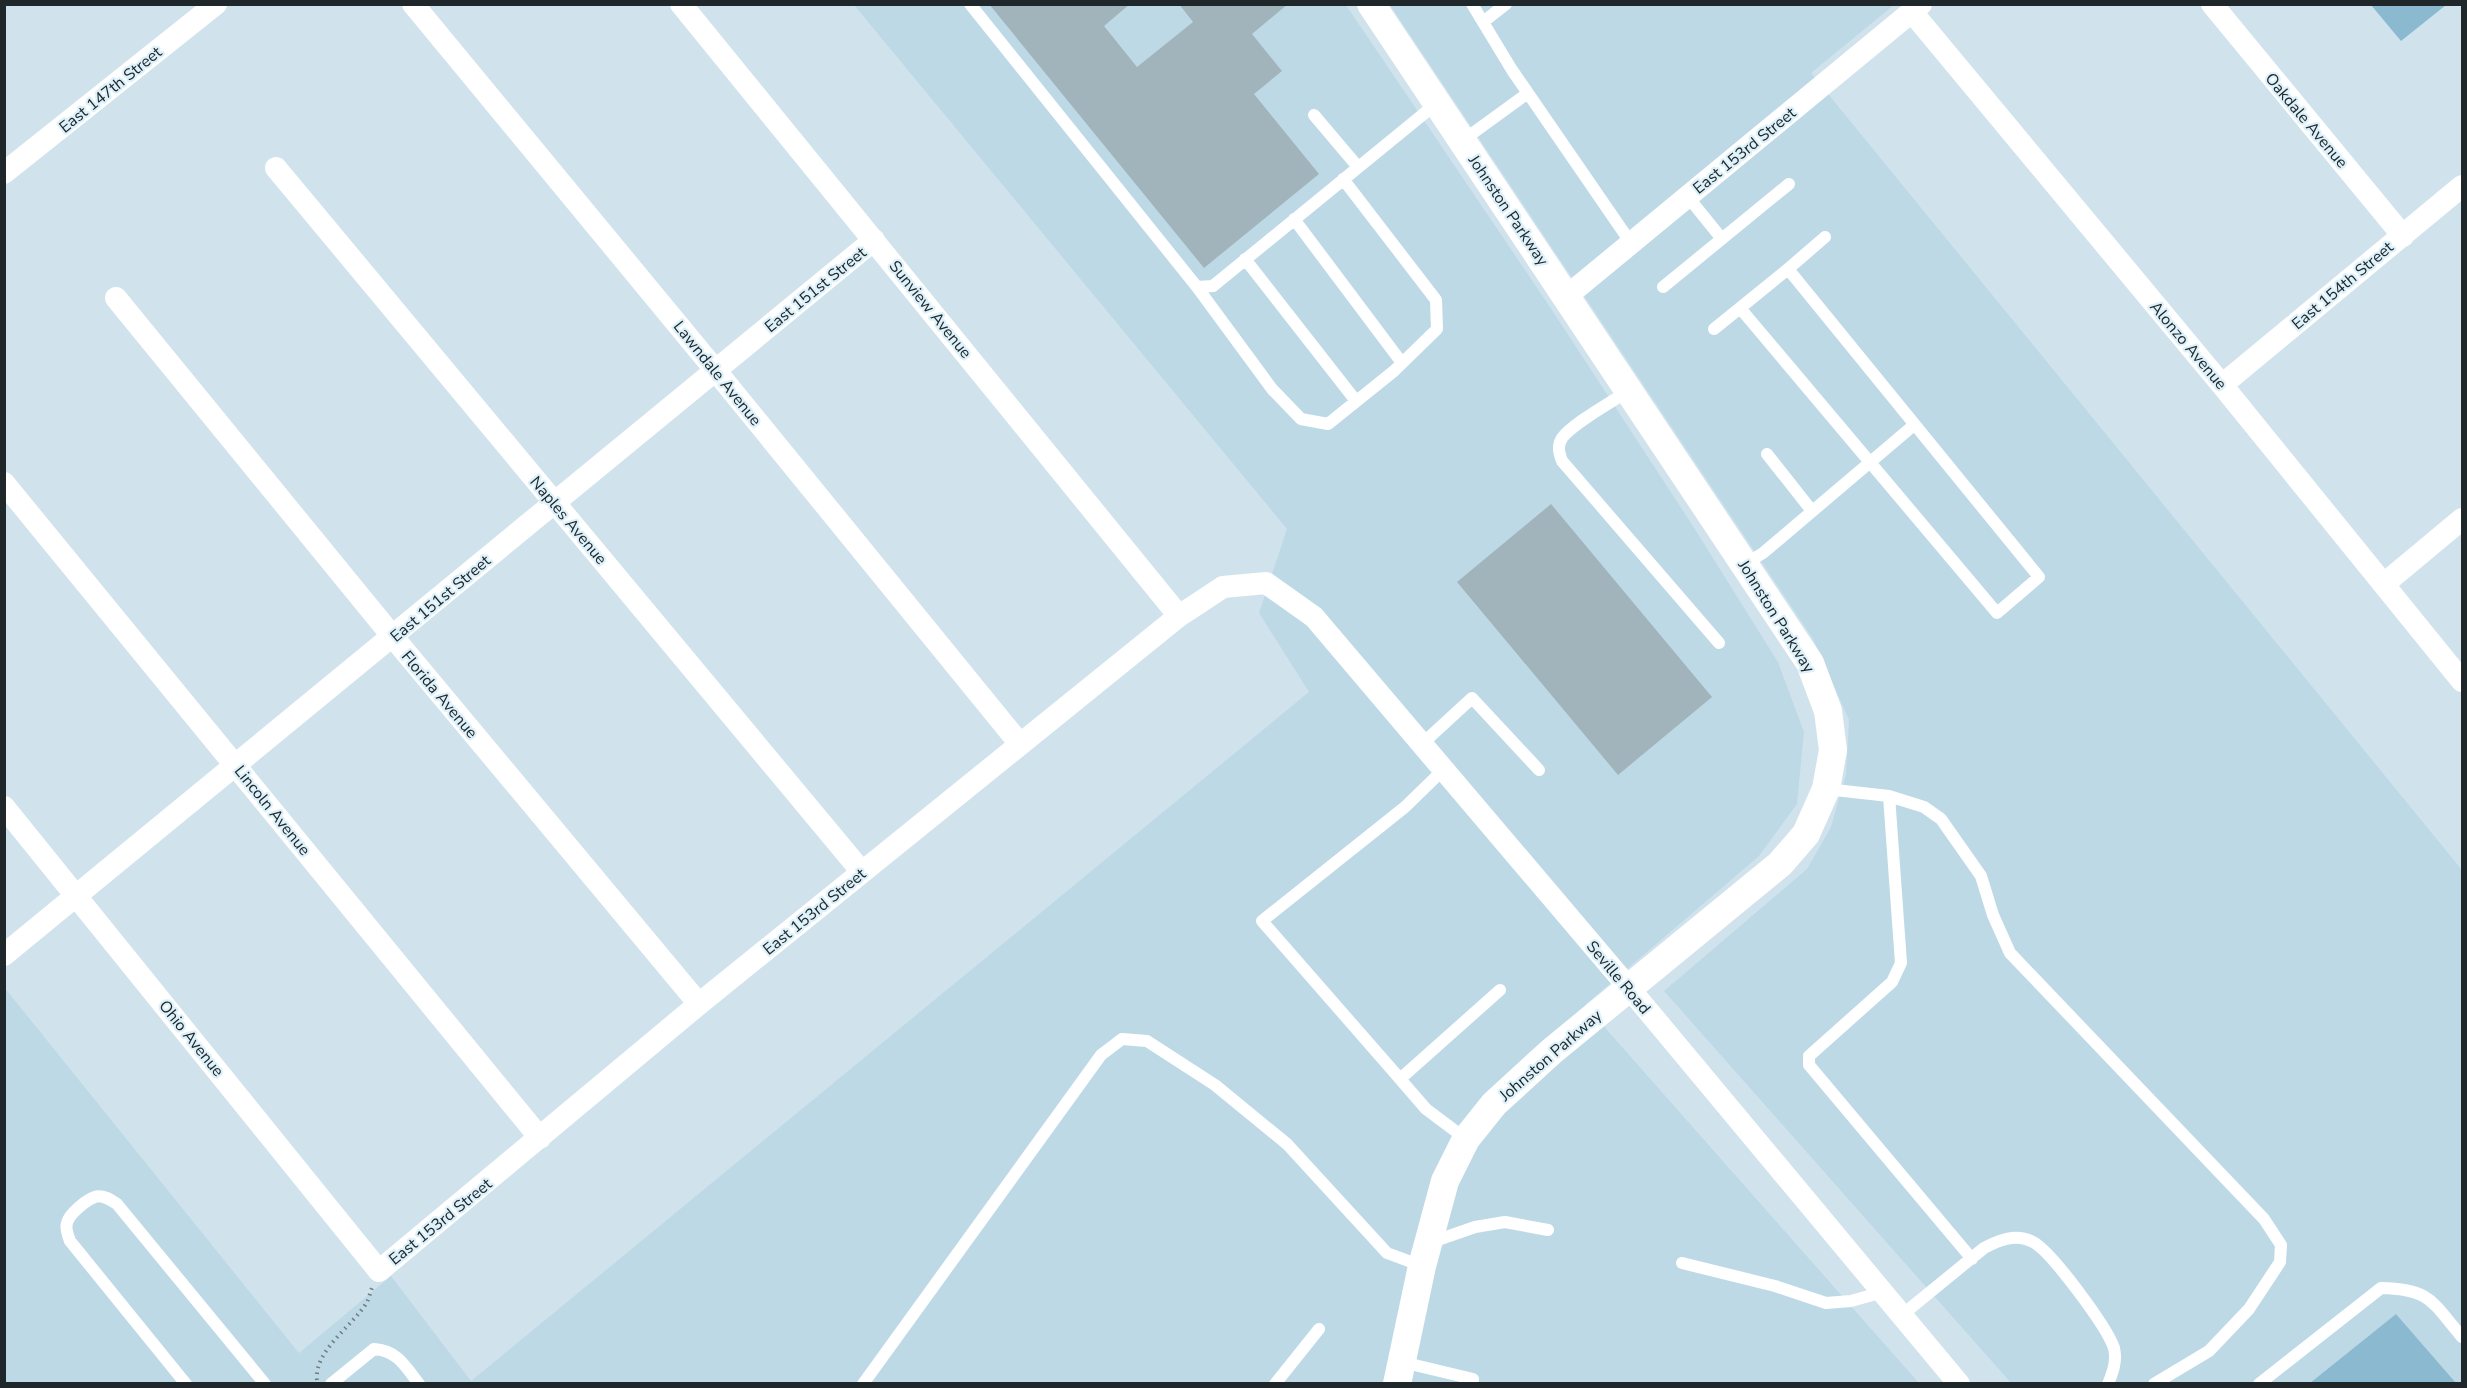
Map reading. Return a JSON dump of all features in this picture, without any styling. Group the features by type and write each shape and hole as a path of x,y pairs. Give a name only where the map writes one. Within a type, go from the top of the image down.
{"street":[{"name":"East 147th Street","path":"4,173 216,4"},
{"name":"Lawndale Avenue","path":"413,4 716,370 1020,744"},
{"name":"Sunview Avenue","path":"681,4 1179,616"},
{"name":"Oakdale Avenue","path":"2212,4 2403,236"},
{"name":"Johnston Parkway","path":"1373,5 1810,663 1828,711 1833,750 1826,789 1806,834 1780,864 1552,1051 1494,1104 1466,1139 1445,1181 1425,1255 1400,1373"},
{"name":"East 153rd Street","path":"1567,296 1916,8"},
{"name":"Alonzo Avenue","path":"1916,8 2463,681"},
{"name":"Naples Avenue","path":"276,168 862,872"},
{"name":"East 154th Street","path":"2222,385 2463,186"},
{"name":"East 151st Street","path":"4,955 874,240"},
{"name":"Florida Avenue","path":"116,298 393,637 699,1004"},
{"name":"Lincoln Avenue","path":"4,483 540,1138"},
{"path":"2384,584 2463,519"},
{"name":"East 153rd Street","path":"377,1277 699,1004 1179,616 1223,587 1266,584"},
{"name":"Seville Road","path":"1266,584 1314,617 1629,988 1959,1383"},
{"name":"Ohio Avenue","path":"4,807 78,896 377,1277"}],"lane":[{"path":"970,4 1197,287 1272,389 1301,419 1328,424 1402,363 1437,329 1436,300 1343,179"},
{"path":"1472,4 1528,93 1631,243"},
{"path":"1483,22 1506,4"},
{"path":"1462,141 1528,93"},
{"path":"1197,287 1213,286 1437,103"},
{"path":"1314,115 1358,167"},
{"path":"1663,287 1789,184"},
{"path":"1688,197 1722,239"},
{"path":"1294,219 1402,363"},
{"path":"1714,329 1825,237"},
{"path":"1245,259 1356,401"},
{"path":"1740,308 1997,613 2006,606 2039,577 1788,269"},
{"path":"1629,390 1569,431 1561,440 1559,451 1562,461 1719,643"},
{"path":"1745,564 1763,553 1914,425"},
{"path":"1767,454 1812,511"},
{"path":"1422,744 1472,698 1539,770"},
{"path":"1443,770 1405,807 1262,921 1426,1109 1466,1139"},
{"path":"1826,789 1890,796 1924,807 1941,819 1981,876 1993,915 2010,952 2264,1219 2281,1245 2280,1262 2249,1309 2209,1351 2154,1383"},
{"path":"1890,796 1901,963 1892,982 1809,1056 1809,1065 1972,1259"},
{"path":"1401,1080 1500,990"},
{"path":"863,1383 1101,1055 1122,1039 1147,1041 1215,1085 1287,1144 1387,1253 1425,1255 1475,1227 1505,1222 1548,1230"},
{"path":"186,1383 70,1241 66,1229 67,1221 74,1212 95,1196 117,1204 265,1383"},
{"path":"1902,1315 1998,1240 2013,1237 2033,1242 2054,1263 2099,1319 2114,1348 2115,1367 2108,1383"},
{"path":"1682,1263 1775,1286 1826,1303 1851,1301 1883,1292"},
{"path":"2259,1383 2381,1288 2418,1291 2428,1297 2463,1337"},
{"path":"1275,1383 1319,1329"},
{"path":"331,1383 374,1349 396,1355 419,1383"},
{"path":"1400,1373 1473,1379 1472,1383"}],"path":[{"path":"317,1383 316,1371 333,1342 368,1300 377,1277"}],"shaded area":[{"path":"854,5 1346,5 1550,307 1693,526 1778,662 1804,732 1797,804 1759,856 1585,1005 1919,1383 5,1383 4,987 299,1353 391,1276 471,1381 1309,692 1259,613 1287,529"},
{"path":"1390,5 1894,5 1811,73 2462,870 2462,1383 2456,1383 2396,1314 2310,1383 2011,1383 1664,991 1807,869 1831,827 1846,774 1849,720 1813,639"},
{"path":"2371,5 2446,5 2401,41"},
{"path":"2396,1314 2456,1383 2310,1383"}],"building":[{"path":"989,4 1130,4 1104,26 1137,67 1193,22 1179,4 1288,4 1252,34 1282,71 1254,94 1319,174 1204,268"},
{"path":"1551,504 1712,697 1618,775 1457,582"}]}
